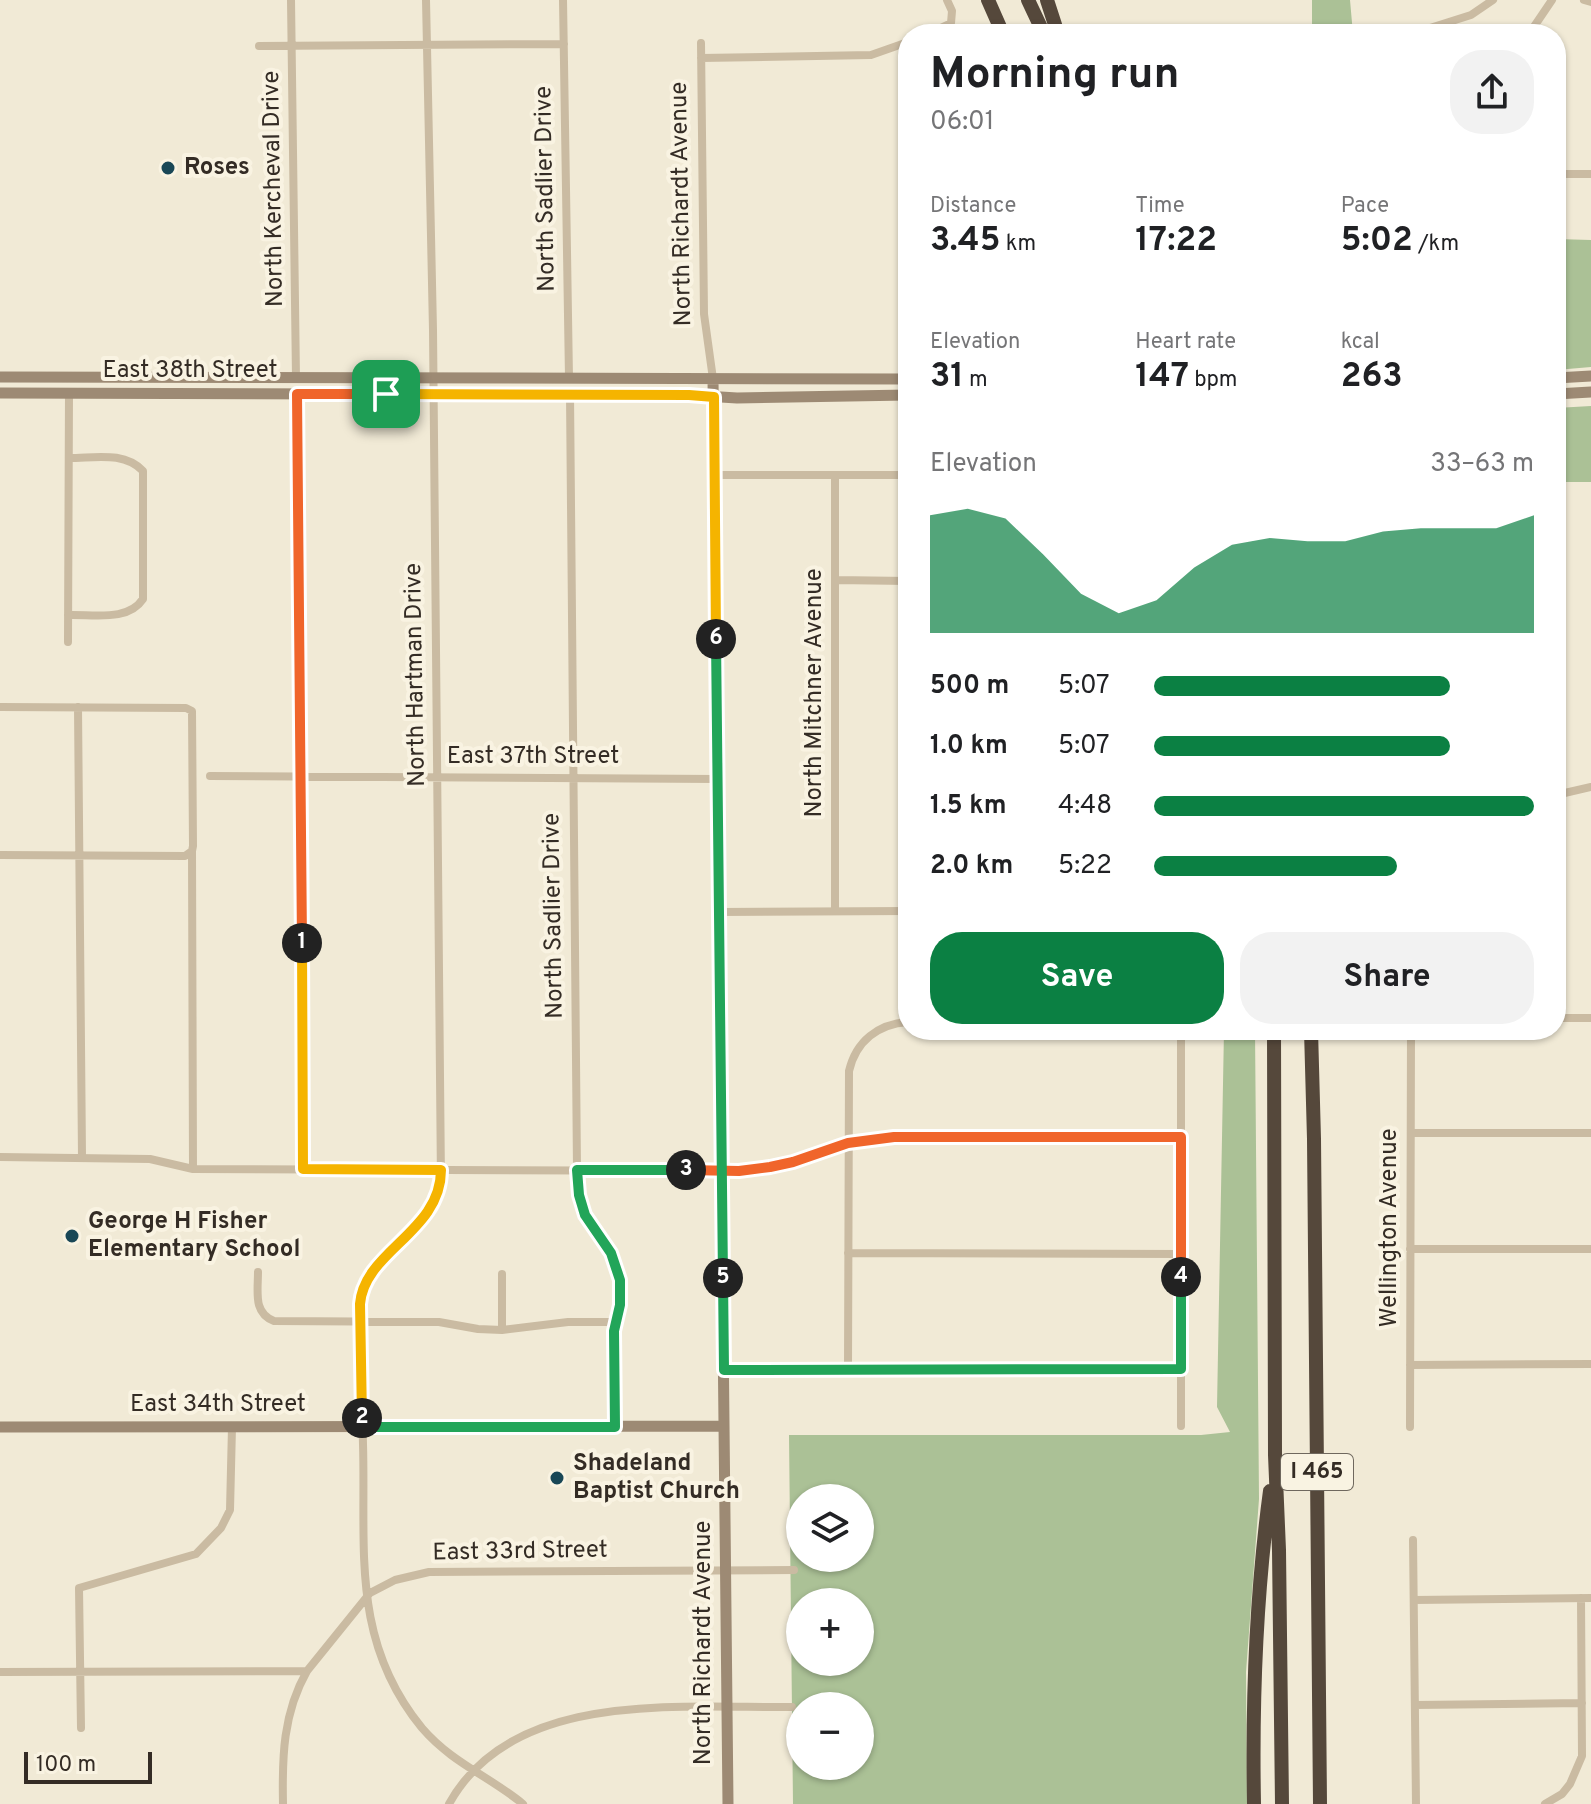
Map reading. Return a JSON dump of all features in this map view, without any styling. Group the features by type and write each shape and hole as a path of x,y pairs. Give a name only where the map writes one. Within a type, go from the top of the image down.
{"highway":[{"path":"1028,0 1039,24"},
{"path":"1047,0 1055,24"},
{"path":"989,3 998,24"},
{"name":"I 465","path":"1274,1040 1275,1455 1282,1804"},
{"name":"I 465","path":"1311,1040 1320,1804"},
{"path":"1254,1804 1254,1657 1262,1549 1275,1455"}],"street":[{"name":"North Kercheval Drive","path":"291,0 296,378"},
{"name":"North Hartman Drive","path":"426,0 441,1170 440,1190 433,1205 367,1280 361,1298 366,1598 377,1649 399,1695 427,1733 472,1772 523,1804"},
{"name":"North Sadlier Drive","path":"563,0 569,378"},
{"path":"947,0 952,11 949,24"},
{"path":"1443,24 1471,15 1493,0"},
{"path":"1536,24 1552,0"},
{"path":"1584,0 1591,2"},
{"name":"North Richardt Avenue","path":"701,43 704,314 714,397 728,1804"},
{"path":"259,46 564,44"},
{"path":"701,58 871,55 898,46"},
{"path":"1566,174 1591,174"},
{"path":"1566,377 1591,376"},
{"name":"East 38th Street","path":"0,377 898,379"},
{"path":"1566,393 1591,392"},
{"name":"East 38th Street","path":"0,393 898,395"},
{"path":"68,642 69,393"},
{"path":"297,394 303,1169"},
{"name":"North Sadlier Drive","path":"570,394 577,1170 579,1195 585,1215 611,1253 620,1276 621,1296 615,1322 615,1427"},
{"path":"68,615 127,614 136,609 143,599 143,471 134,461 121,457 69,458"},
{"path":"714,475 898,475"},
{"name":"North Mitchner Avenue","path":"835,475 835,911"},
{"path":"835,580 898,581"},
{"path":"0,707 186,708 192,711 193,1169"},
{"path":"78,707 82,1157"},
{"name":"East 37th Street","path":"210,776 717,779"},
{"path":"1566,793 1591,787"},
{"path":"0,855 185,856 192,851"},
{"path":"719,912 898,911"},
{"path":"1566,1018 1591,1018"},
{"path":"848,1369 850,1067 858,1048 874,1032 898,1024"},
{"path":"1181,1040 1181,1426"},
{"name":"Wellington Avenue","path":"1410,1427 1411,1040"},
{"path":"1411,1133 1591,1133"},
{"path":"0,1157 150,1159 193,1169 722,1171 778,1166 848,1143 894,1137 1181,1137"},
{"path":"1410,1249 1591,1249"},
{"path":"848,1253 1181,1254"},
{"path":"258,1272 260,1311 268,1319 277,1321 439,1322 502,1330 568,1322 615,1322"},
{"path":"502,1274 502,1330"},
{"path":"1410,1365 1591,1364"},
{"path":"724,1370 1181,1369"},
{"name":"East 34th Street","path":"0,1427 724,1426"},
{"path":"81,1728 79,1588 185,1559 210,1542 228,1518 230,1510 232,1427"},
{"path":"1413,1540 1416,1804"},
{"name":"East 33rd Street","path":"283,1804 283,1754 294,1696 307,1671 366,1598 384,1585 429,1572 786,1570"},
{"path":"1414,1600 1586,1598 1583,1748 1574,1777 1562,1794 1545,1804"},
{"path":"0,1672 307,1671"},
{"path":"1415,1705 1582,1703"},
{"path":"449,1804 472,1772 504,1745 551,1724 640,1710 786,1707"}],"green space":[{"path":"1312,0 1350,0 1352,24 1312,24"},
{"path":"1566,239 1591,240 1591,367 1566,369"},
{"path":"1591,406 1591,482 1566,482 1566,407"},
{"path":"1224,1040 1255,1040 1259,1499 1246,1672 1247,1804 793,1804 793,1780 874,1780 874,1692 792,1692 792,1676 874,1676 874,1588 791,1588 790,1572 874,1572 874,1484 790,1484 789,1435 1201,1435 1230,1432 1217,1407"}],"place":[{"name":"Roses","path":"168,168"},
{"name":"George H Fisher Elementary School","path":"72,1236"},
{"name":"Shadeland Baptist Church","path":"557,1478"}],"route":[{"path":"386,394 297,394 303,1169 441,1170 437,1200 372,1273 363,1290 360,1304 362,1427 615,1427 614,1331 620,1305 620,1280 611,1253 585,1215 579,1195 577,1170 722,1171 739,1171 759,1169 793,1162 848,1143 877,1138 1181,1137 1181,1369 724,1370 722,1171 719,912 717,779 714,397 386,394"}]}
